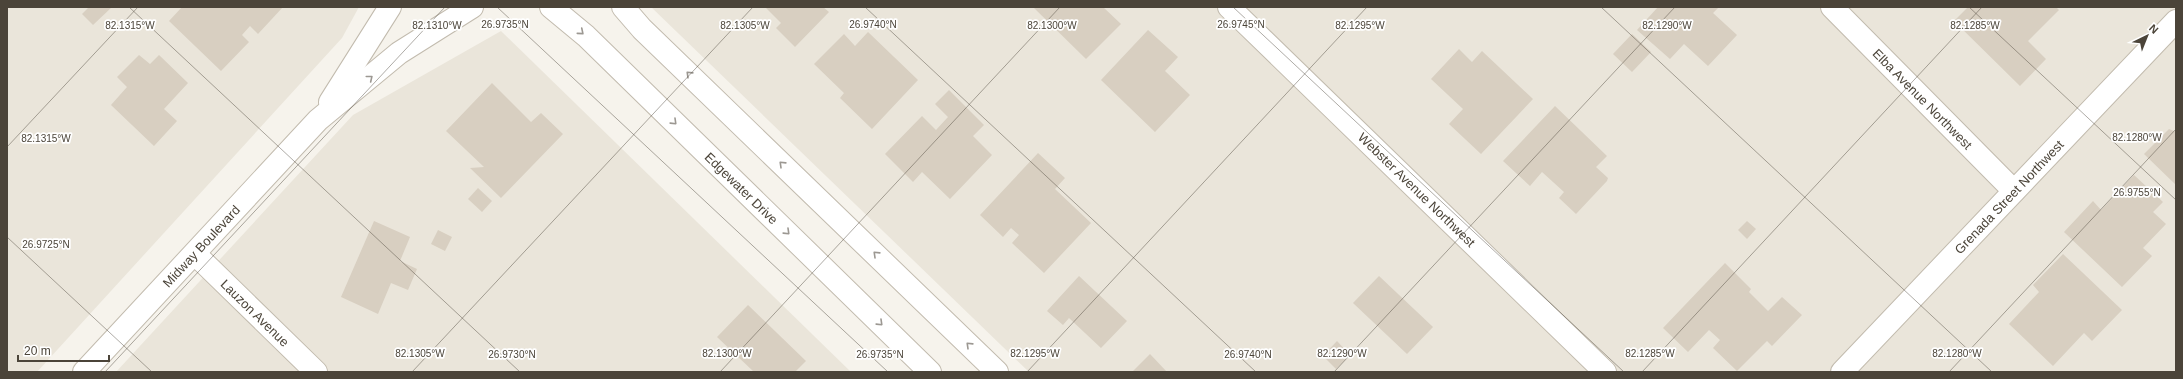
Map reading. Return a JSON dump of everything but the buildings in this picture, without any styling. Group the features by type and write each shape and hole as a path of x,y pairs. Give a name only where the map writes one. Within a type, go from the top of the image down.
{"street":[{"name":"Midway Boulevard","path":"318,120 390,7"},
{"name":"Midway Boulevard","path":"84,372 318,120 399,53 472,7"},
{"name":"Edgewater Drive","path":"551,7 586,36 930,372"},
{"path":"623,7 642,28 997,372"},
{"name":"Webster Avenue Northwest","path":"1229,7 1605,372"},
{"name":"Elba Avenue Northwest","path":"1832,7 2014,191"},
{"name":"Grenada Street Northwest","path":"1842,372 2176,21"},
{"name":"Lauzon Avenue","path":"195,254 316,372"}],"shaded area":[{"path":"7,7 359,7 342,38 37,372 7,372"},
{"path":"651,7 2176,7 2176,372 1029,372"},
{"path":"501,31 851,372 116,372 353,115"}]}
